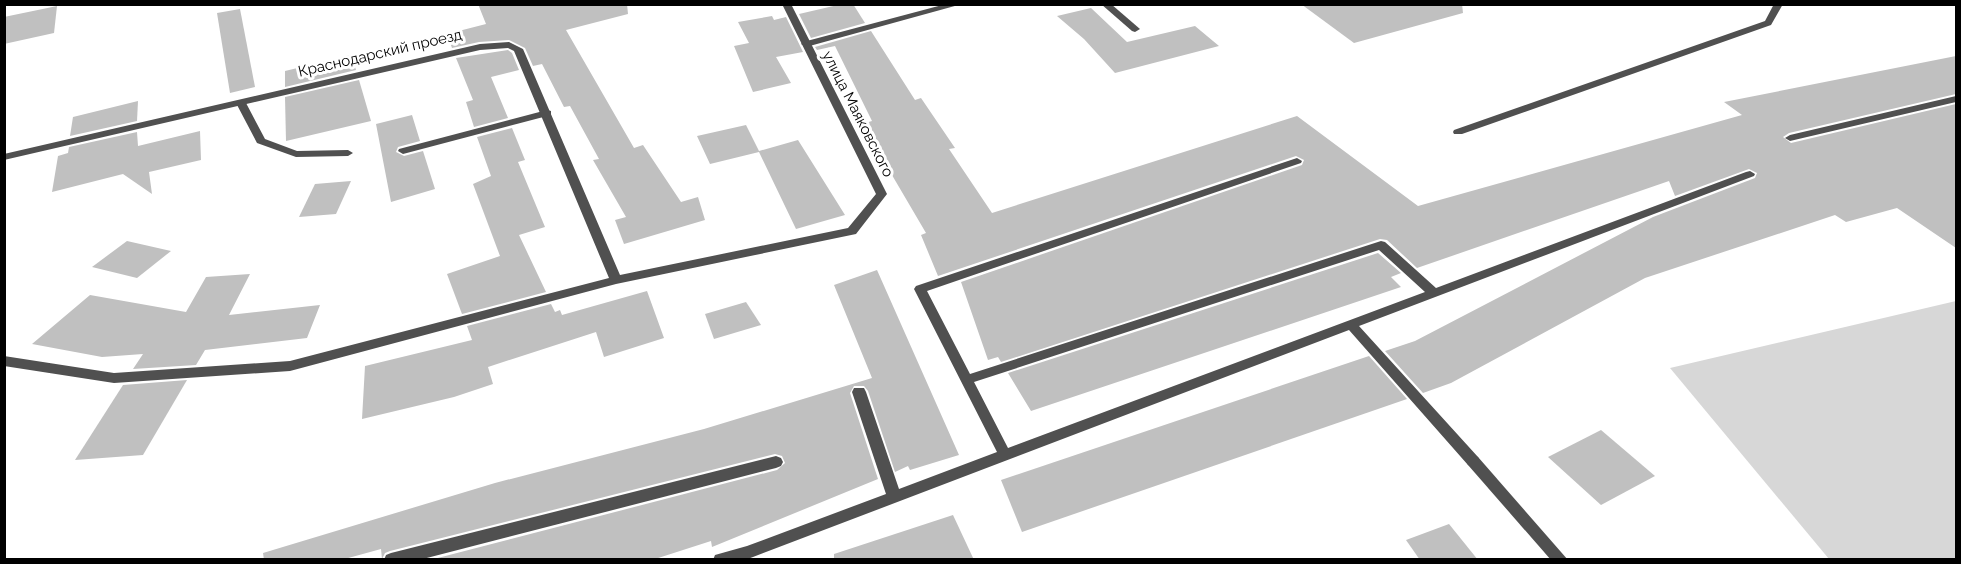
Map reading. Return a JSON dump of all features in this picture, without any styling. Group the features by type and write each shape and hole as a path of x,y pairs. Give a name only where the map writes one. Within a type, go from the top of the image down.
{"street":[{"name":"улица Маяковского","path":"615,280 852,231 882,194 786,4"},
{"path":"806,44 958,4"},
{"path":"1105,4 1135,29"},
{"path":"1458,132 1768,23 1779,4"},
{"name":"Краснодарский проезд","path":"4,157 480,47 509,45 518,49 547,113 615,280"},
{"path":"1790,138 1956,99"},
{"path":"241,103 261,141 296,154 348,153"},
{"path":"403,151 547,113"},
{"path":"1005,454 920,289 1297,161"},
{"path":"720,560 748,552 1750,174"},
{"path":"966,380 1381,245 1434,293"},
{"path":"4,361 114,378 290,366 615,280"},
{"path":"1351,325 1561,560"},
{"path":"859,392 894,497"},
{"path":"391,560 776,462"}],"shaded area":[{"path":"1956,301 1956,559 1829,559 1670,368"}],"building":[{"path":"478,4 627,4 628,14 566,30 634,148 643,145 681,202 698,197 705,220 624,244 615,220 626,217 593,160 599,159 570,106 564,107 542,64 533,66 525,48 509,40 479,42 452,48 447,34 486,24"},
{"path":"842,4 853,4 865,23 811,38 799,14"},
{"path":"1301,4 1462,4 1463,13 1354,43"},
{"path":"57,6 54,33 4,44 4,17"},
{"path":"1091,8 1127,42 1195,26 1219,46 1115,73 1084,39 1057,16"},
{"path":"240,9 255,87 230,93 217,13"},
{"path":"772,16 774,20 786,17 803,52 776,57 791,83 753,92 734,46 749,43 738,22"},
{"path":"871,31 915,100 921,98 955,148 949,149 992,213 1297,116 1418,206 1742,115 1724,102 1956,56 1956,94 1789,133 1783,137 1791,143 1956,104 1956,248 1897,208 1846,222 1835,215 1645,278 1451,383 1423,393 1385,351 1415,341 1653,217 1755,178 1757,173 1749,169 1675,196 1669,181 1417,268 1387,240 1380,239 1001,362 998,357 988,360 961,282 1302,165 1304,160 1296,156 938,276 921,235 926,233 862,124 872,121 835,46 817,50 815,47"},
{"path":"508,50 512,53 519,70 491,77 508,118 474,127 466,102 473,100 456,58"},
{"path":"351,55 356,70 285,87 285,71"},
{"path":"359,80 371,121 286,141 285,97"},
{"path":"138,101 137,121 70,136 73,117"},
{"path":"412,115 420,141 398,147 396,152 404,156 423,151 435,189 391,202 376,124"},
{"path":"746,125 759,151 798,140 845,215 796,229 759,152 710,164 697,136"},
{"path":"512,128 525,160 518,162 545,227 519,235 546,292 462,314 447,274 500,256 473,184 491,176 477,137"},
{"path":"200,131 201,160 149,172 152,194 123,174 52,192 58,156 68,153 69,147 137,132 138,146"},
{"path":"351,181 336,214 299,217 315,184"},
{"path":"127,241 171,251 137,278 92,267"},
{"path":"1378,253 1401,273 1391,277 1401,287 1031,411 1008,373"},
{"path":"877,270 959,455 910,470 908,466 895,472 868,391 864,386 854,386 850,393 878,479 712,547 711,541 652,560 430,560 777,470 785,463 782,456 775,454 390,551 385,553 382,559 381,549 341,560 264,560 263,553 495,483 704,429 872,378 834,285"},
{"path":"250,274 229,315 320,305 307,338 205,350 196,365 133,369 143,354 102,357 32,344 90,295 186,312 206,277"},
{"path":"647,291 664,338 604,357 596,332 488,367 493,384 454,397 362,419 365,366 472,340 467,326 551,304 555,312 560,310 562,315"},
{"path":"746,302 761,325 714,339 705,314"},
{"path":"1369,356 1407,399 1022,532 1001,480"},
{"path":"187,380 143,455 75,460 123,385"},
{"path":"1601,430 1655,476 1601,505 1548,457"},
{"path":"953,515 974,560 834,560 834,554"},
{"path":"1449,524 1478,560 1420,560 1406,540"}]}
